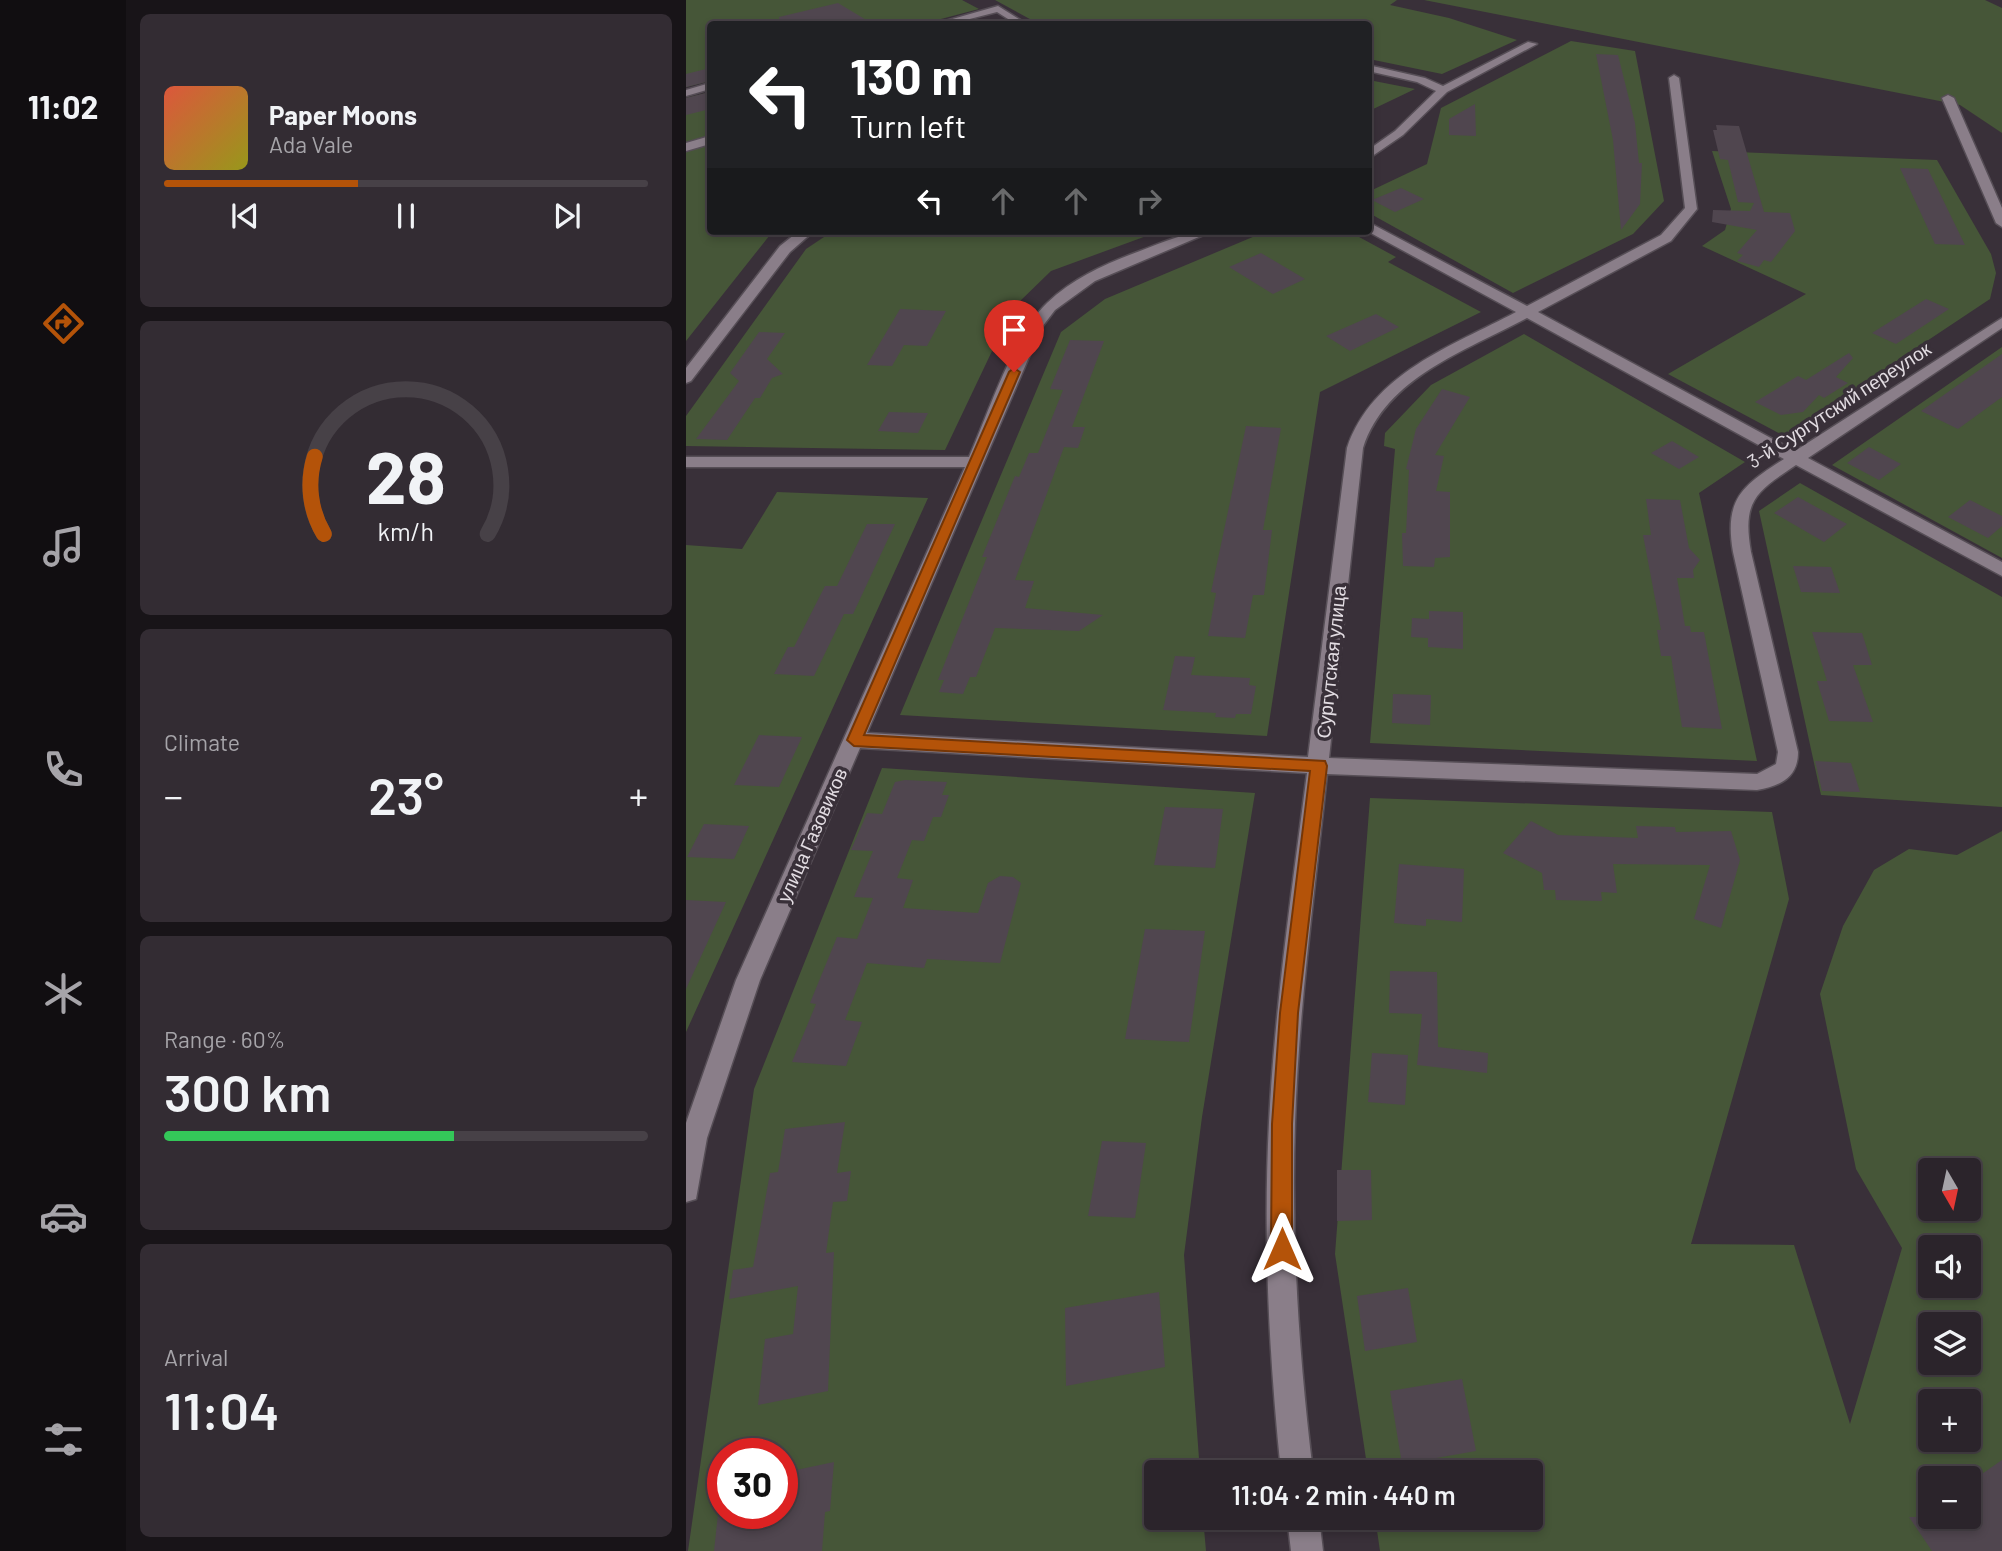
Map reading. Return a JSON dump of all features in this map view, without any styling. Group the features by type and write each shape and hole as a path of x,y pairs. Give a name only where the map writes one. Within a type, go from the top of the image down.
{"street":[{"path":"952,21 998,9 1017,21"},
{"path":"1372,153 1399,133 1443,90 1532,44"},
{"path":"1372,69 1421,80 1443,90"},
{"name":"Сургутская улица","path":"1296,1460 1289,1400 1282,1262 1282,1124 1289,1013 1355,448 1361,428 1371,410 1397,384 1523,312 1655,244 1681,224 1691,209 1674,78"},
{"path":"686,93 707,87"},
{"path":"1948,98 2002,223"},
{"path":"686,147 707,142"},
{"path":"1372,228 2002,570"},
{"path":"686,378 785,249 802,235"},
{"name":"улица Газовиков","path":"686,1189 694,1138 748,980 1035,326 1047,308 1065,293 1101,274 1196,235"},
{"name":"3-й Сургутский переулок","path":"1319,766 1757,782 1773,779 1784,772 1788,752 1737,525 1743,498 1755,485 2002,322"},
{"path":"686,462 973,463"},
{"path":"854,740 1319,766"},
{"path":"1305,1530 1307,1551"}],"green space":[{"path":"686,0 962,0 979,9 933,21 707,21 707,82 686,87"},
{"path":"995,0 1397,0 1390,5 1449,18 1517,40 1442,74 1372,60 1372,21 1034,21"},
{"path":"1424,0 1985,0 2002,8 2002,133 1960,105"},
{"path":"1571,41 1635,51 1664,201 1633,234 1513,293 1372,215 1372,190 1427,164 1441,108"},
{"path":"1372,80 1415,89 1372,110"},
{"path":"707,93 707,136 686,142 686,98"},
{"path":"707,146 707,235 770,235 686,341 686,151"},
{"path":"1712,151 1937,160 1991,254 1996,273 1990,299 1784,436 1668,374 1806,294 1702,246 1725,230 1731,209"},
{"path":"827,235 1149,235 1051,271 1012,309 945,450 686,446 686,416 806,249"},
{"path":"1257,235 1355,235 1396,257 1388,262 1481,312 1320,392 1267,736 900,715 1061,332 1105,299"},
{"path":"1524,334 1745,462 1699,493 1757,761 1370,743 1395,449 1384,446 1385,433 1431,385"},
{"path":"2002,347 2002,558 1832,465"},
{"path":"1800,483 2002,597 2002,807 1821,795 1759,511"},
{"path":"777,492 928,498 686,1032 686,545 742,549"},
{"path":"882,768 1255,793 1202,1117 1184,1255 1199,1460 1144,1460 1144,1530 1204,1530 1206,1551 688,1551 754,1089"},
{"path":"1370,798 1772,812 1789,899 1691,1244 1794,1245 1850,1424 1902,1248 1856,1169 1820,994 1843,926 1874,870 1909,849 1957,855 2002,831 2002,1469 1981,1483 1981,1466 1918,1466 1918,1529 1928,1529 1942,1551 1380,1551 1377,1530 1543,1530 1543,1460 1366,1460 1335,1254"}],"building":[{"path":"838,3 868,21 780,21 779,17"},
{"path":"1596,54 1618,55 1635,123 1639,163 1642,163 1640,204 1621,230 1613,140"},
{"path":"707,69 707,82 686,87 686,74"},
{"path":"707,93 707,110 686,115 686,98"},
{"path":"1475,104 1476,136 1449,135 1449,119"},
{"path":"1716,125 1739,126 1764,212 1790,213 1795,231 1771,262 1764,260 1759,267 1737,261 1743,255 1737,253 1757,230 1712,222 1713,210 1750,211 1754,203 1738,202 1728,160 1720,159 1713,130 1717,130"},
{"path":"1900,168 1928,169 1965,245 1935,244"},
{"path":"1401,188 1424,199 1395,212 1372,200"},
{"path":"1261,253 1305,279 1273,294 1229,267"},
{"path":"1926,299 1949,309 1896,344 1872,333"},
{"path":"900,309 946,311 927,346 904,345 892,366 867,365"},
{"path":"1376,314 1399,327 1350,351 1326,336"},
{"path":"759,332 785,333 767,359 783,374 772,378 760,398 755,398 727,440 696,439 739,381 730,373"},
{"path":"1070,340 1104,341 1072,427 1085,427 1078,448 1064,447 1015,580 1034,581 1025,608 1103,615 1079,631 995,628 976,677 970,677 963,694 939,692 944,680 938,680 987,557 982,557 1015,476 1019,477 1029,453 1038,453 1063,390 1050,389"},
{"path":"1849,353 1853,358 1836,377 1848,383 1824,398 1819,395 1803,412 1781,415 1755,402 1798,376 1806,380"},
{"path":"2002,354 2002,397 1958,429 1921,411"},
{"path":"1442,389 1470,397 1435,455 1444,456 1436,491 1450,492 1450,557 1435,558 1434,567 1403,566 1402,533 1406,533 1409,470 1406,469 1416,429"},
{"path":"889,412 928,413 918,433 878,431"},
{"path":"1246,426 1281,428 1263,530 1272,530 1264,595 1253,595 1245,638 1208,636 1216,593 1211,592"},
{"path":"1672,441 1699,457 1679,469 1651,453"},
{"path":"1869,447 1901,464 1879,480 1847,463"},
{"path":"1798,497 1847,524 1824,542 1774,513"},
{"path":"1646,499 1680,500 1689,548 1700,560 1693,570 1694,578 1677,578 1685,626 1690,626 1691,632 1704,632 1722,729 1682,727 1671,656 1661,656 1657,630 1661,630 1643,535 1651,535"},
{"path":"1970,500 2002,516 2002,526 1988,538 1948,517"},
{"path":"867,524 895,524 853,614 844,614 814,676 774,674 788,647 794,647 825,586 837,586"},
{"path":"1793,566 1831,567 1840,593 1801,592"},
{"path":"1429,611 1463,612 1463,649 1428,647 1428,638 1411,637 1412,618 1429,619"},
{"path":"1812,632 1862,633 1872,665 1853,665 1873,722 1829,721 1817,681 1827,681"},
{"path":"1175,656 1195,657 1191,675 1250,678 1249,685 1256,686 1251,714 1236,714 1235,718 1215,717 1216,713 1163,710"},
{"path":"1393,694 1431,695 1430,725 1392,723"},
{"path":"759,735 802,737 779,787 734,785"},
{"path":"1815,761 1851,763 1860,792 1822,791"},
{"path":"895,782 947,782 942,795 949,795 941,817 933,817 924,841 912,840 897,878 913,880 903,908 978,913 988,883 1000,876 1013,877 1021,883 1000,963 927,959 924,968 867,963 845,1020 862,1022 846,1066 792,1062 816,1004 810,1003 837,937 857,939 873,898 854,897 873,851 851,850 867,813 882,814"},
{"path":"1165,807 1223,809 1215,868 1154,865"},
{"path":"1531,821 1558,835 1638,838 1636,826 1675,827 1676,832 1731,831 1740,860 1721,928 1694,919 1710,865 1613,864 1617,893 1601,892 1602,901 1556,900 1555,890 1544,890 1542,873 1503,853"},
{"path":"704,824 749,826 734,859 687,857"},
{"path":"1399,864 1464,869 1462,922 1426,919 1426,926 1394,923"},
{"path":"686,900 726,902 686,989"},
{"path":"1145,929 1205,931 1189,1042 1125,1039"},
{"path":"1390,971 1437,972 1438,1047 1488,1053 1487,1073 1417,1065 1422,1014 1389,1013"},
{"path":"1372,1053 1408,1055 1405,1105 1368,1102"},
{"path":"845,1122 837,1173 851,1171 847,1201 833,1202 826,1253 834,1252 828,1391 758,1405 765,1339 793,1334 798,1286 729,1299 733,1270 753,1267 770,1173 778,1172 785,1129"},
{"path":"1102,1141 1146,1143 1135,1218 1088,1216"},
{"path":"1337,1170 1371,1170 1372,1220 1337,1221"},
{"path":"1408,1288 1417,1342 1365,1351 1357,1296"},
{"path":"1159,1292 1165,1367 1066,1386 1065,1308"},
{"path":"1462,1379 1476,1451 1425,1460 1401,1460 1390,1391"},
{"path":"2002,1460 2002,1551 1932,1551 1909,1517 1918,1517 1918,1529 1981,1529 1981,1475"},
{"path":"834,1462 830,1511 825,1512 822,1551 714,1551 716,1529 798,1529 798,1470"}],"route":[{"path":"1014,372 854,740 1319,766 1289,1013 1282,1124 1282,1249"}]}
